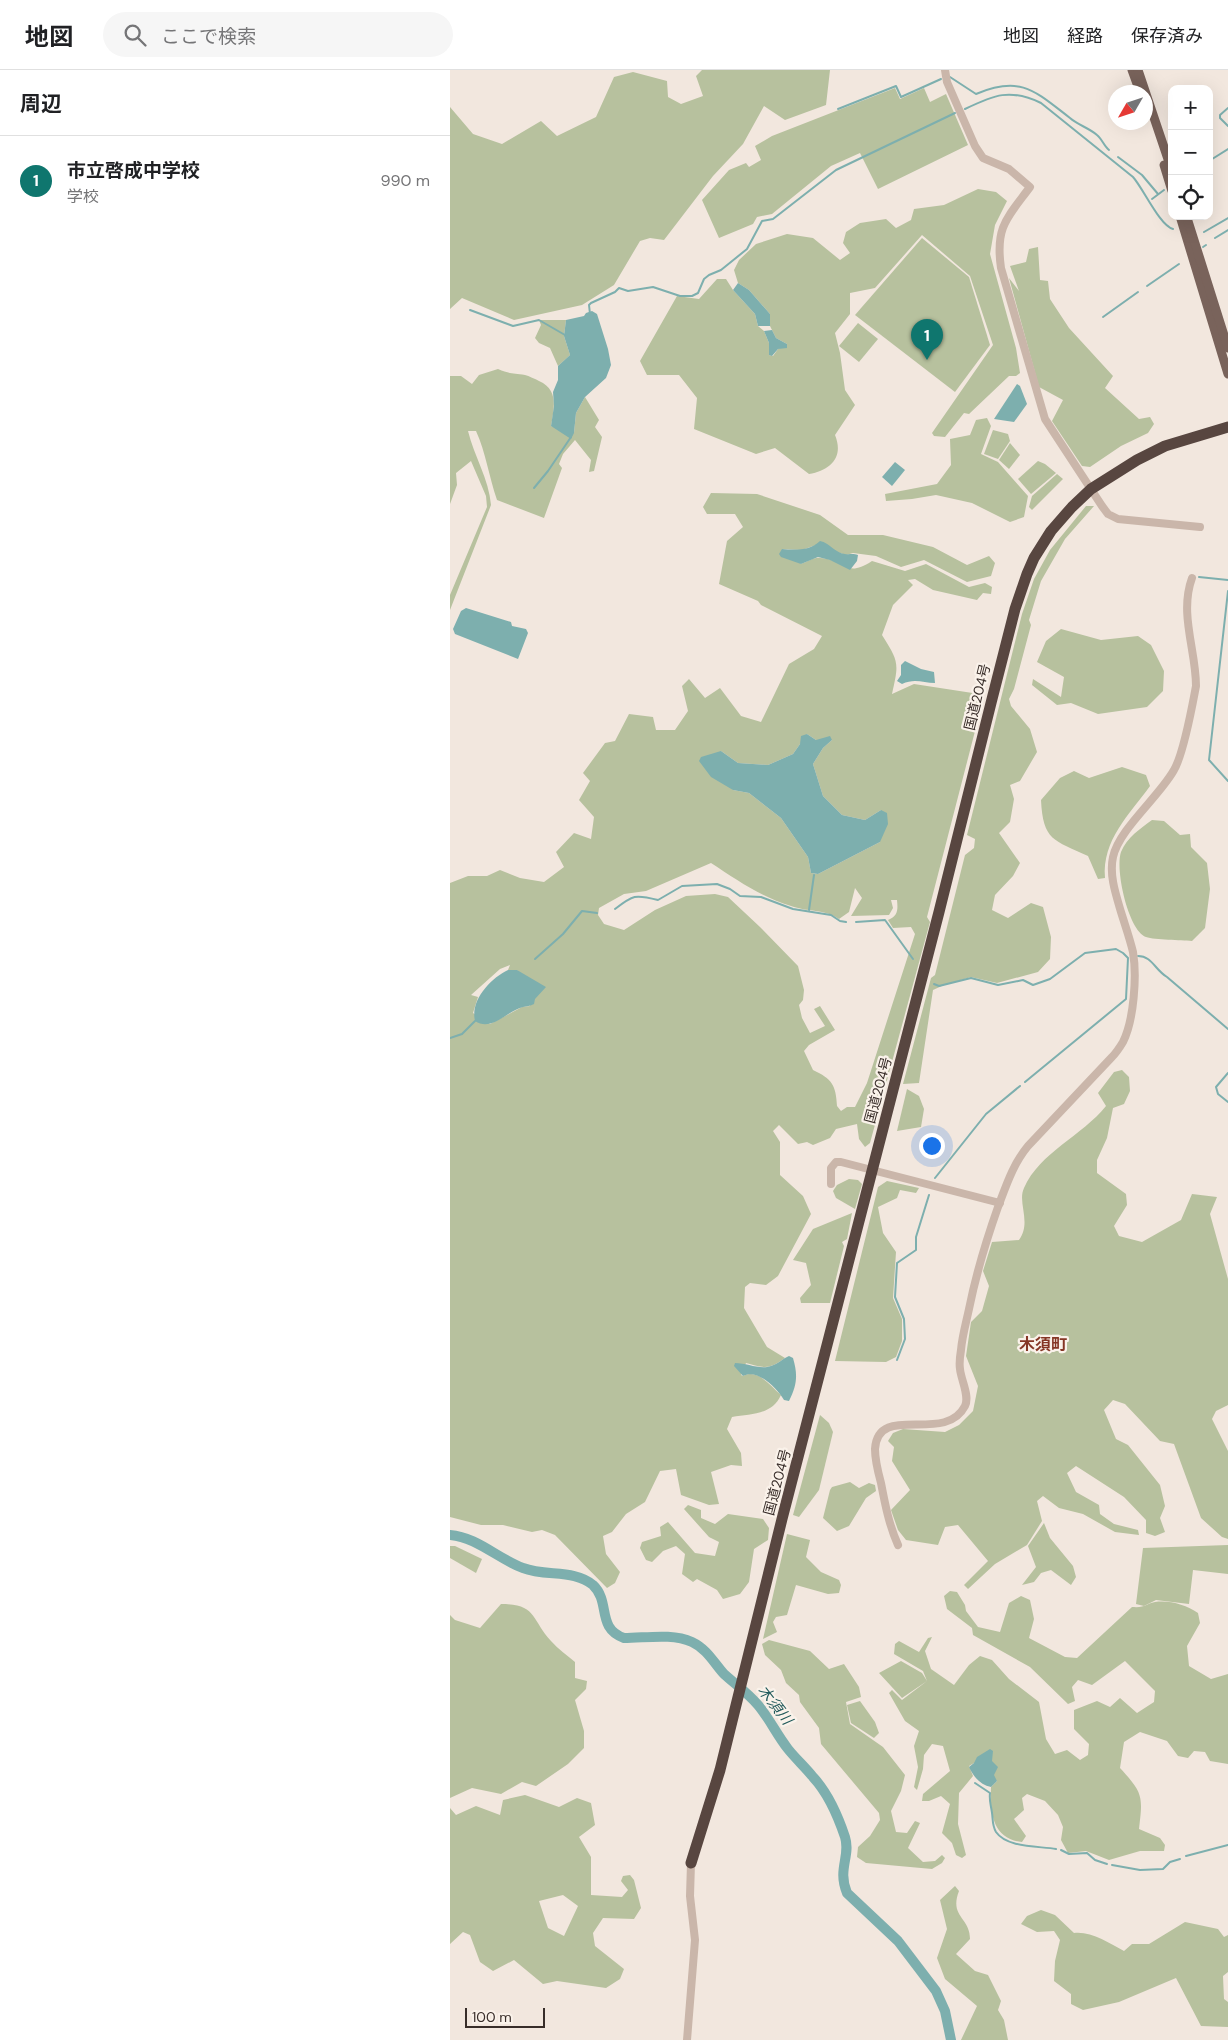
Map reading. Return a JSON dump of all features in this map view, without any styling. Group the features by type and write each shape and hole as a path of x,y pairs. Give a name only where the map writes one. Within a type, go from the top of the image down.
{"highway":[{"name":"国道204号","path":"691,1863 720,1770 991,702 1021,592 1034,558 1051,531 1072,507 1092,489 1130,464 1165,446 1228,427"}],"main road":[{"path":"1132,70 1137,85"},
{"path":"1138,70 1168,159"},
{"path":"1153,130 1168,178"},
{"path":"1181,220 1220,323 1228,374"},
{"path":"1187,220 1228,348"}],"street":[{"path":"945,70 947,82 975,146 983,158 1009,169 1030,187 1002,226 998,247 1001,268 1045,419 1102,506 1112,517 1200,527"},
{"path":"898,1545 891,1528 875,1459 875,1447 881,1434 890,1427 901,1424 938,1425 950,1421 959,1414 966,1404 960,1369 961,1350 982,1254 1019,1157 1112,1058 1123,1042 1128,1029 1133,996 1134,964 1115,890 1112,869 1113,856 1126,831 1162,788 1178,761 1196,686 1187,615 1188,588 1192,578"},
{"path":"831,1184 831,1168 836,1162 1000,1203"},
{"path":"687,2040 695,1940 690,1896 691,1863"}],"green space":[{"path":"702,70 830,70 826,105 785,120 764,106 743,144 713,176 664,240 650,238 640,241 614,285 582,305 514,320 462,298 450,309 450,107 473,134 502,144 541,121 557,136 596,117 614,77 633,72 667,81 668,97 681,104 703,96 696,76"},
{"path":"895,88 900,99 924,88 930,102 946,94 968,145 878,189 860,153 831,166 772,214 757,217 753,224 719,238 702,200 729,170 746,163 749,167 761,160 755,146 772,136"},
{"path":"978,189 996,192 1007,201 995,225 990,254 1016,348 1020,373 1016,376 1009,376 969,414 964,413 945,437 934,436 932,433 993,345 970,276 922,235 875,288 850,293 850,314 835,333 845,390 855,405 835,435 838,450 837,456 824,469 809,474 775,448 756,454 694,429 697,398 679,375 647,375 640,361 677,296 699,299 717,279 726,279 733,290 755,314 758,326 764,331 769,343 769,355 773,356 778,349 787,344 776,338 770,326 770,314 749,290 738,283 734,270 739,260 756,244 787,234 813,238 840,260 850,253 843,243 846,232 860,223 886,219 896,228 911,220 914,209 944,205"},
{"path":"922,238 969,277 990,345 955,392 855,315"},
{"path":"1038,247 1040,280 1048,281 1050,299 1069,328 1113,376 1105,388 1139,419 1150,417 1154,424 1148,433 1121,446 1090,467 1082,466 1052,421 1063,400 1039,387 1009,278 1019,291 1010,266 1026,262 1029,249"},
{"path":"539,320 566,320 564,336 570,355 558,366 550,348 539,343 535,338 541,325"},
{"path":"858,323 878,339 859,362 839,346"},
{"path":"498,369 508,373 528,376 550,389 554,400 551,426 574,433 576,413 585,397 599,420 595,427 602,437 594,471 589,472 591,460 575,440 563,454 559,464 562,468 544,518 497,500 476,431 468,431 490,495 491,505 450,610 450,595 487,507 486,496 471,461 456,473 457,485 450,504 450,376 461,376 472,384 479,375"},
{"path":"987,418 991,426 981,454 998,462 1028,496 1024,517 1010,522 972,503 936,495 886,501 885,494 937,484 951,465 950,439 970,435 976,420"},
{"path":"993,430 1008,434 1010,441 998,459 984,454"},
{"path":"1010,443 1020,455 1009,469 999,460"},
{"path":"1038,461 1056,473 1031,494 1018,479"},
{"path":"1057,474 1063,479 1032,510 1029,507 1032,496"},
{"path":"711,493 757,494 820,515 848,535 883,535 933,547 967,565 989,556 995,563 991,576 967,582 924,560 901,567 876,556 853,553 846,555 816,545 802,550 782,549 801,564 820,558 835,561 845,567 856,568 872,561 905,571 926,564 969,587 985,583 992,587 991,594 983,593 977,600 933,590 915,579 908,580 913,585 893,605 882,635 892,651 896,663 896,676 892,694 914,684 979,694 982,704 927,917 930,922 870,1143 865,1147 859,1139 857,1124 836,1129 830,1138 813,1145 807,1142 798,1144 779,1125 773,1131 780,1142 780,1175 803,1196 811,1214 778,1276 766,1285 750,1283 745,1287 744,1308 767,1347 785,1358 774,1365 766,1367 746,1363 741,1375 754,1374 759,1376 781,1395 777,1402 767,1410 732,1417 727,1429 741,1453 742,1466 731,1465 711,1472 719,1504 709,1505 681,1495 676,1469 660,1471 645,1502 626,1514 612,1532 603,1536 606,1554 620,1572 615,1583 607,1588 555,1535 542,1530 532,1532 503,1525 481,1525 450,1517 450,883 468,876 487,876 500,870 520,878 544,882 564,867 556,852 574,833 591,839 594,817 579,800 590,781 583,773 605,743 615,741 629,714 653,717 656,730 675,730 688,711 682,686 689,679 705,698 720,688 741,716 761,722 789,664 814,649 822,636 761,605 758,601 719,584 727,541 743,527 735,514 707,514 703,507","holes":["807,734 816,740 832,740 823,748 813,764 823,796 842,815 865,820 881,810 880,842 818,874 811,873 808,857 781,818 749,793 733,790 721,751 738,763 768,765 793,754","711,863 750,888 770,898 797,908 822,912 839,919 849,912 855,888 862,898 851,916 889,915 893,908 891,900 897,900 897,912 894,917 888,920 893,928 911,927 915,934 867,1083 855,1107 847,1107 841,1111 837,1106 836,1093 832,1084 825,1076 813,1070 804,1051 809,1045 835,1030 820,1006 814,1009 825,1026 810,1033 802,1018 799,1005 803,1000 804,990 798,966 728,897 715,894 686,896 655,910 624,930 604,924 598,915 599,908 624,894 646,891","510,965 508,970 517,970 530,1006 522,1007 490,1024 473,1013 478,997 471,995 500,969"]},
{"path":"1086,506 1094,506 1065,539 1041,581 1029,620 1031,625 1014,689 1009,699 1011,706 1030,729 1037,752 1020,781 1010,785 1014,799 1010,822 999,833 1020,863 1013,876 995,895 992,910 1008,918 1031,903 1043,907 1051,937 1050,959 1038,972 997,983 971,977 933,990 919,1083 903,1084 931,978 935,975 965,855 974,848 975,839 967,835 1022,614 1034,579 1050,550"},
{"path":"1061,629 1101,640 1138,636 1151,645 1164,671 1163,691 1147,707 1098,714 1071,703 1057,705 1032,685 1033,679 1061,697 1064,677 1037,662 1046,641"},
{"path":"1122,767 1146,775 1150,786 1112,840 1105,864 1105,878 1098,879 1088,856 1059,842 1048,832 1044,824 1041,800 1060,778 1074,771 1089,778"},
{"path":"1152,820 1164,821 1180,835 1190,834 1191,847 1207,863 1210,889 1205,928 1192,941 1146,937 1134,923 1124,898 1120,871 1121,852 1130,838"},
{"path":"1122,1070 1129,1077 1130,1091 1124,1104 1113,1108 1107,1138 1097,1160 1097,1173 1126,1194 1127,1205 1114,1226 1119,1236 1142,1242 1181,1220 1192,1194 1217,1197 1210,1214 1228,1279 1228,1405 1216,1411 1212,1419 1228,1451 1228,1539 1222,1537 1201,1518 1174,1444 1160,1441 1125,1404 1113,1400 1104,1410 1116,1439 1128,1445 1160,1485 1165,1506 1160,1518 1165,1532 1155,1536 1146,1533 1146,1520 1124,1497 1076,1466 1067,1473 1076,1492 1099,1505 1100,1514 1114,1524 1138,1530 1139,1535 1115,1532 1083,1514 1059,1508 1043,1496 1037,1501 1042,1521 1027,1545 995,1564 968,1589 964,1585 988,1561 958,1525 945,1527 938,1545 906,1540 898,1530 891,1510 910,1490 892,1461 894,1447 888,1441 893,1433 903,1429 945,1432 959,1425 973,1411 978,1386 966,1356 971,1322 982,1311 989,1286 983,1271 992,1242 1019,1240 1024,1226 1022,1194 1031,1175 1040,1164 1096,1117 1106,1106 1098,1093 1114,1072"},
{"path":"907,1089 919,1096 924,1109 921,1127 897,1131"},
{"path":"849,1179 858,1180 862,1184 855,1209 836,1198 833,1191 837,1185"},
{"path":"887,1181 919,1188 916,1193 900,1190 897,1198 878,1207 883,1233 896,1252 893,1298 902,1319 902,1341 896,1357 886,1362 835,1361 878,1187"},
{"path":"852,1213 847,1239 842,1242 844,1246 830,1303 801,1303 800,1298 811,1285 806,1263 793,1260 813,1229"},
{"path":"820,1415 829,1423 833,1432 819,1490 799,1517 793,1515"},
{"path":"850,1482 859,1488 869,1483 875,1485 876,1491 866,1498 849,1526 837,1531 823,1518 830,1490 832,1487"},
{"path":"688,1505 701,1510 701,1518 715,1524 728,1514 763,1519 769,1528 768,1540 754,1549 749,1582 740,1594 723,1599 717,1590 697,1579 693,1582 682,1574 685,1554 676,1546 663,1551 652,1562 646,1560 640,1548 642,1542 661,1536 660,1527 668,1522 695,1553 715,1556 719,1542 709,1537 684,1509"},
{"path":"1044,1523 1050,1538 1073,1566 1076,1577 1071,1585 1051,1570 1041,1573 1034,1582 1022,1585 1036,1567 1028,1546"},
{"path":"787,1534 810,1540 806,1557 821,1572 839,1580 841,1585 839,1593 828,1594 796,1585 787,1615 776,1617 773,1622 777,1632 763,1639"},
{"path":"1228,1545 1228,1574 1193,1570 1189,1604 1156,1600 1144,1606 1136,1604 1143,1548"},
{"path":"450,1546 455,1546 482,1559 476,1573 450,1558"},
{"path":"950,1591 957,1592 965,1605 966,1611 978,1627 1000,1632 1009,1603 1021,1596 1030,1600 1034,1619 1029,1638 1065,1657 1077,1658 1132,1607 1161,1602 1178,1604 1198,1613 1200,1623 1187,1646 1189,1666 1211,1679 1228,1674 1228,1764 1210,1761 1205,1752 1194,1751 1188,1758 1178,1756 1167,1741 1140,1732 1124,1742 1120,1768 1133,1783 1140,1796 1139,1829 1160,1838 1165,1845 1164,1851 1140,1851 1109,1860 1086,1851 1068,1853 1061,1840 1063,1827 1058,1815 1045,1801 1027,1794 1022,1798 1024,1810 1014,1819 1026,1836 1022,1842 1004,1836 992,1815 991,1787 997,1781 974,1763 969,1766 973,1776 959,1793 958,1824 966,1855 962,1858 956,1855 952,1843 942,1833 950,1804 941,1796 929,1801 922,1801 923,1794 950,1771 943,1746 932,1744 924,1755 923,1769 917,1790 914,1787 918,1767 914,1746 919,1731 905,1721 889,1693 892,1690 902,1700 927,1681 923,1671 894,1654 895,1644 899,1641 919,1652 928,1638 932,1637 925,1651 931,1669 954,1685 969,1665 980,1656 992,1660 1009,1679 1039,1702 1046,1739 1055,1754 1067,1750 1080,1760 1088,1755 1089,1744 1074,1729 1074,1710 1097,1701 1110,1707 1120,1698 1137,1713 1154,1702 1155,1691 1125,1661 1092,1685 1078,1680 1072,1687 1075,1701 1068,1704 1030,1667 973,1635 972,1628 947,1609 944,1596"},
{"path":"501,1604 521,1607 532,1614 551,1641 575,1662 575,1678 587,1681 586,1689 575,1700 584,1731 584,1748 568,1764 536,1786 522,1782 501,1794 472,1788 450,1798 450,1615 455,1620 480,1628"},
{"path":"769,1640 810,1651 829,1669 844,1664 859,1687 861,1697 846,1702 850,1724 883,1747 905,1775 901,1791 891,1811 896,1832 907,1833 915,1821 920,1823 908,1848 923,1862 935,1861 942,1855 945,1858 942,1863 932,1869 866,1863 857,1857 858,1847 870,1836 880,1820 879,1813 821,1744 819,1728 800,1702 799,1695 786,1683 781,1670 765,1655 762,1644"},
{"path":"901,1661 922,1673 927,1681 902,1698 879,1673"},
{"path":"860,1701 875,1722 879,1733 874,1738 851,1723 847,1705"},
{"path":"525,1795 559,1807 577,1798 591,1803 595,1825 579,1837 591,1857 591,1895 622,1897 628,1890 621,1881 623,1876 630,1875 634,1880 641,1908 634,1919 603,1918 593,1933 595,1946 624,1969 620,1979 606,1988 557,1981 543,1984 514,1960 493,1971 480,1962 470,1935 463,1932 450,1944 450,1808 456,1815 476,1806 500,1815 503,1800","holes":["563,1895 578,1906 564,1936 548,1928 539,1901"]},
{"path":"955,1886 959,1891 956,1906 967,1926 970,1939 956,1954 975,1971 988,1975 1001,2001 998,2010 1004,2020 1008,2040 961,2040 977,2006 945,1979 937,1958 947,1929 940,1900"},
{"path":"1041,1910 1055,1915 1074,1933 1093,1936 1124,1951 1132,1944 1149,1944 1185,1922 1218,1929 1224,1937 1228,1935 1228,1972 1223,1976 1224,1999 1228,2002 1228,2027 1201,2026 1176,1978 1119,2002 1083,2010 1071,2004 1071,1994 1054,1981 1055,1961 1060,1940 1054,1931 1037,1932 1021,1924 1027,1916"}],"water":[{"path":"738,283 749,290 770,314 770,326 758,326 755,314 733,290"},
{"path":"592,311 597,314 611,365 606,378 585,397 576,413 574,433 571,439 551,426 554,406 553,392 558,380 558,366 570,355 564,336 566,320 584,316"},
{"path":"772,330 776,338 787,344 787,348 778,349 772,356 769,355 769,343 764,331"},
{"path":"1017,384 1020,386 1027,404 1014,422 994,419"},
{"path":"895,462 905,470 892,486 882,477"},
{"path":"820,541 841,553 858,555 857,561 850,570 830,560 818,557 801,564 781,557 779,554 782,549 797,550 812,547"},
{"path":"466,608 511,622 512,626 526,629 528,633 518,659 455,634 453,629 461,611"},
{"path":"905,661 921,669 934,672 935,683 915,681 902,684 897,681 901,675 901,665"},
{"path":"807,734 816,740 830,736 832,740 823,748 813,764 823,796 842,815 865,820 881,810 887,813 888,824 880,842 818,874 811,873 808,857 781,818 749,793 733,790 711,777 699,761 701,757 721,751 738,763 768,765 793,754 800,744 801,736"},
{"path":"508,970 517,970 546,987 535,999 534,1004 517,1009 499,1020 487,1024 475,1021 476,1005 483,991 495,978"},
{"path":"789,1356 793,1358 796,1375 794,1390 789,1401 784,1400 766,1380 754,1375 748,1374 743,1376 734,1366 735,1363 767,1367"},
{"path":"990,1749 993,1751 992,1761 998,1767 994,1775 997,1781 991,1787 977,1780 969,1767 977,1757"}],"waterway":[{"path":"950,77 976,94 992,88 1005,86 1027,89 1047,100 1094,133 1109,150"},
{"path":"838,109 896,86 901,97 941,79"},
{"path":"965,109 1002,95 1030,98 1041,103 1133,177 1157,214 1173,229"},
{"path":"1228,108 1220,115 1220,118 1228,126"},
{"path":"590,314 589,305 591,303 615,292 619,288 628,291 653,287 680,296 692,296 698,293 704,279 721,270 747,249 762,221 773,219 836,170 955,113"},
{"path":"1213,158 1228,149"},
{"path":"1118,157 1142,175 1158,194"},
{"path":"1152,199 1164,190"},
{"path":"1204,232 1228,218"},
{"path":"1215,238 1228,230"},
{"path":"1147,286 1179,264"},
{"path":"1103,317 1138,292"},
{"path":"470,310 513,326 539,320 565,335"},
{"path":"534,488 571,437"},
{"path":"1199,577 1228,580"},
{"path":"1228,591 1209,760 1228,781"},
{"path":"809,910 814,875"},
{"path":"615,909 630,898 644,897 658,900 682,886 717,884 730,889 740,896 761,897 793,909 831,915 840,921 846,922"},
{"path":"535,959 563,934 582,911 597,913"},
{"path":"856,922 885,920 913,959"},
{"path":"934,984 939,986 971,978 998,985 1023,980 1033,985 1050,979 1085,953 1116,949 1128,958 1126,999 1025,1082"},
{"path":"1138,956 1147,958 1228,1029"},
{"path":"450,1038 462,1034 475,1021"},
{"path":"1228,1073 1216,1087 1218,1094 1228,1102"},
{"path":"935,1178 986,1114 1020,1086"},
{"path":"897,1360 905,1339 904,1319 895,1297 897,1263 916,1250 916,1237 929,1195"},
{"name":"木須川","path":"450,1535 478,1544 523,1568 532,1571 569,1575 585,1580 593,1585 602,1599 607,1621 615,1634 624,1638 667,1637 684,1639 706,1652 724,1674 746,1693 766,1715 788,1749 823,1790 832,1805 845,1837 846,1850 843,1877 847,1893 898,1941 936,1991 945,2011 951,2040"},
{"path":"975,1783 990,1793 994,1827 1001,1837 1015,1844 1056,1849"},
{"path":"1186,1856 1228,1845"},
{"path":"1061,1850 1069,1854 1087,1853 1095,1860 1107,1864"},
{"path":"1112,1865 1140,1870 1163,1869 1170,1862 1180,1859"}],"place":[{"name":"市立啓成中学校","path":"927,360"}],"district":[{"name":"木須町","path":"1043,1344"}]}
